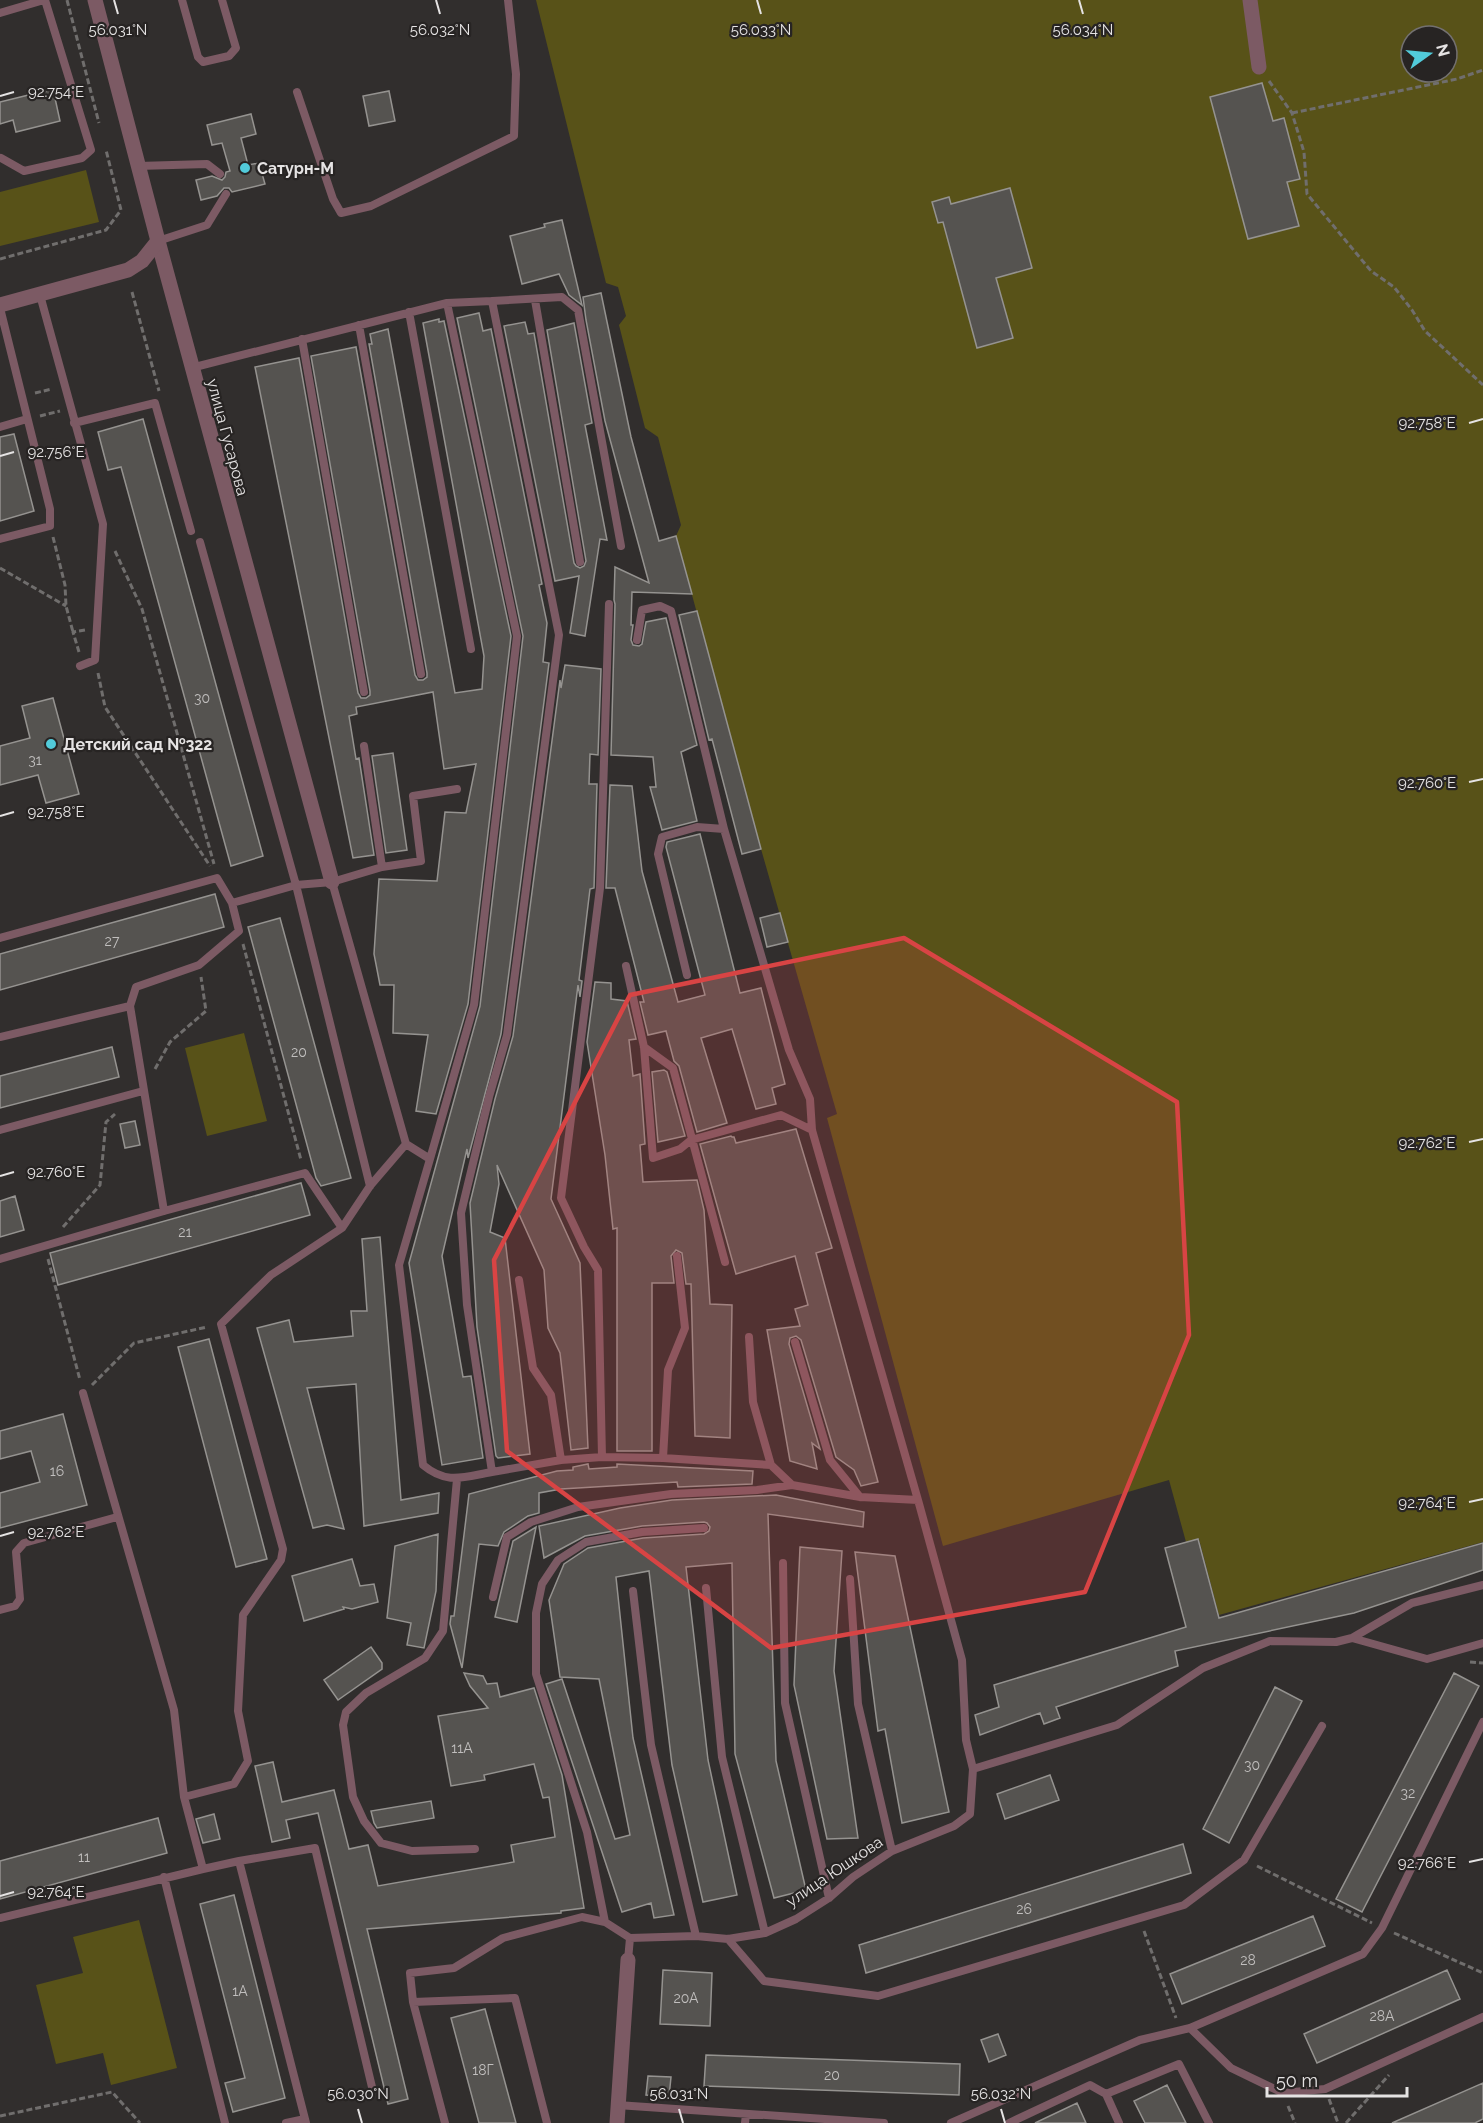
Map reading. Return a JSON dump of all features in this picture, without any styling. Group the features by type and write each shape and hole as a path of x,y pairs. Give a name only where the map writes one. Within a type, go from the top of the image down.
{"street":[{"name":"улица Гусарова","path":"95,0 191,368 332,882"},
{"path":"1250,0 1259,67"},
{"path":"0,306 128,270 142,261 158,241"},
{"path":"617,2123 628,1960"}],"lane":[{"path":"182,0 198,57 203,62 229,56 236,48 222,0"},
{"path":"297,92 333,199 341,213 370,206 514,136 516,74 508,0"},
{"path":"0,14 40,1 91,150 82,158 24,171 1,158"},
{"path":"138,166 207,164 220,174"},
{"path":"158,241 207,225 226,194"},
{"path":"40,295 103,524 95,660 80,666"},
{"path":"191,368 447,303 562,297 578,310 621,546"},
{"path":"535,300 580,562"},
{"path":"492,301 559,635 507,1035 460,1213 467,1305 492,1472"},
{"path":"447,303 517,636 474,1005 399,1264 423,1465 435,1475 456,1479 561,1460 602,1457 663,1458 771,1465"},
{"path":"0,306 22,396 32,418 50,509 50,526 0,539"},
{"path":"409,312 471,649"},
{"path":"358,325 421,674"},
{"path":"302,339 364,692"},
{"path":"74,423 155,403 191,531"},
{"path":"0,427 32,418"},
{"path":"200,542 296,885 370,1186"},
{"path":"602,1457 598,1270 584,1247 561,1198 600,888 609,604"},
{"path":"637,640 642,610 660,606 671,611 724,829 789,1050 810,1099 812,1130 962,1660 966,1740 972,1769 1117,1725 1203,1668 1270,1641 1336,1642 1352,1638 1412,1603 1483,1585"},
{"path":"364,746 382,867"},
{"path":"232,903 296,885 332,882 382,867 421,861 413,796 457,789"},
{"path":"687,975 658,854 662,837 697,826 724,829"},
{"path":"0,938 217,878 232,903 239,931 199,965 136,987 130,1006 164,1211"},
{"path":"332,882 406,1144 430,1159"},
{"path":"626,966 644,1047 653,1158 680,1149 691,1140 781,1114 812,1130"},
{"path":"0,1037 130,1006"},
{"path":"644,1047 673,1068 725,1262"},
{"path":"0,1130 143,1091"},
{"path":"184,1797 234,1784 248,1761 238,1711 243,1614 281,1560 283,1549 221,1324 271,1275 342,1228 370,1186 406,1144"},
{"path":"0,1259 305,1173 342,1228"},
{"path":"663,1458 668,1370 685,1328 677,1256"},
{"path":"519,1280 533,1368 551,1395 561,1460"},
{"path":"749,1337 753,1402 771,1465 792,1485"},
{"path":"795,1342 830,1460 860,1497"},
{"path":"83,1393 174,1710 184,1797 203,1869"},
{"path":"456,1479 443,1631 425,1658 366,1693 346,1712 343,1725 353,1797 364,1821 381,1843 412,1851 475,1849"},
{"path":"493,1597 507,1537 531,1522 578,1507 671,1494 757,1491 792,1485 860,1497 918,1500"},
{"path":"0,1610 15,1606 20,1599 16,1552 24,1543 117,1517"},
{"path":"605,1922 587,1832 536,1674 536,1613 542,1584 558,1560 586,1542 642,1532 704,1528"},
{"path":"783,1563 785,1703 829,1898"},
{"path":"849,1579 858,1704 892,1851"},
{"path":"706,1588 722,1757 765,1933"},
{"path":"633,1591 651,1745 696,1936"},
{"path":"1352,1638 1427,1659 1483,1642"},
{"path":"951,2123 1140,2040 1190,2028 1362,1954 1382,1928 1483,1722"},
{"path":"728,1939 764,1982 878,1996 1184,1905 1244,1860 1322,1726"},
{"name":"улица Юшкова","path":"630,1938 696,1936 728,1939 765,1933 796,1919 829,1898 853,1877 892,1851 954,1826 970,1814 972,1769"},
{"path":"0,1918 164,1877 315,1848 372,2087"},
{"path":"239,1862 305,2121 286,2123"},
{"path":"164,1877 225,2123"},
{"path":"445,2123 413,2002 410,1973 454,1968 503,1938 582,1917 605,1922 630,1938 628,1960"},
{"path":"413,2002 515,1998 547,2123"},
{"path":"1190,2028 1231,2068 1283,2093 1325,2089 1483,2017"},
{"path":"1106,2094 1179,2064 1209,2123"},
{"path":"1008,2123 1090,2085 1106,2094 1119,2123"},
{"path":"617,2105 746,2118 884,2123"}],"path":[{"path":"1259,67 1292,113 1304,152 1307,194 1371,271 1394,287 1425,331 1483,385"},
{"path":"1292,113 1457,79 1483,70"},
{"path":"132,292 160,395 155,403"},
{"path":"22,396 64,386"},
{"path":"32,418 55,412"},
{"path":"103,524 142,609 217,878"},
{"path":"50,526 65,585 66,606 73,632"},
{"path":"0,568 66,606"},
{"path":"95,660 105,707 217,878"},
{"path":"239,931 305,1173"},
{"path":"45,1247 83,1393 134,1343 221,1324"},
{"path":"1244,1860 1382,1928 1483,1972"},
{"path":"1139,1918 1180,2031"},
{"path":"1346,2123 1389,2074"},
{"path":"1325,2089 1338,2123"},
{"path":"0,2116 112,2092 140,2123"},
{"path":"1283,2093 1295,2123"}],"highlighted area":[{"path":"904,938 1177,1102 1189,1335 1085,1592 771,1648 507,1451 494,1260 630,995"}],"shaded area":[{"path":"536,0 1483,0 1483,1542 1219,1615 1199,1539 1186,1542 1169,1480 943,1546 827,1118 837,1114 761,849 676,536 681,525 658,437 645,428 619,325 626,316 618,287 606,283"},
{"path":"86,170 99,222 0,246 0,192"},
{"path":"244,1033 267,1121 207,1136 185,1048"},
{"path":"139,1920 177,2068 111,2085 103,2053 56,2064 36,1985 83,1973 73,1937"}],"building":[{"path":"1262,83 1273,121 1284,118 1300,179 1287,182 1299,226 1248,239 1210,97"},
{"path":"53,89 60,121 16,132 13,120 0,124 0,102"},
{"path":"389,91 395,121 369,126 363,96"},
{"name":"Сатурн-М","path":"251,114 256,134 241,138 248,165 259,163 265,184 232,192 229,188 224,188 217,196 201,200 196,180 212,176 222,180 226,172 230,171 222,143 212,145 207,125"},
{"path":"1010,188 1032,268 996,278 1013,338 977,348 943,222 938,223 932,202 949,197 951,204"},
{"path":"562,220 582,305 569,295 559,274 522,284 510,236"},
{"path":"601,293 631,437 659,541 676,536 692,594 632,592 631,640 633,645 642,644 646,622 666,618 697,745 681,752 697,821 662,830 650,787 656,787 653,757 611,755 615,567 649,583 605,421 586,320 583,297"},
{"path":"479,313 483,331 491,329 542,584 539,585 547,623 543,662 549,663 501,1034 468,1158 467,1149 442,1256 463,1377 471,1376 483,1458 442,1465 409,1263 480,1006 523,636 457,318"},
{"path":"439,319 439,322 444,321 511,636 468,1004 436,1114 416,1111 428,1035 393,1033 394,985 380,985 374,954 379,879 437,881 445,812 466,813 476,764 444,769 433,692 356,707 357,714 349,716 356,759 359,758 374,855 353,858 255,367 299,358 358,693 361,698 366,698 370,695 370,691 311,356 356,347 415,675 418,680 423,680 427,677 427,673 369,344 372,344 370,334 388,329 455,693 482,689 484,656 423,323"},
{"path":"525,322 528,334 534,333 574,563 580,568 586,561 547,330 574,323 592,423 585,425 607,540 600,539 585,636 570,633 579,576 555,581 504,326"},
{"path":"143,419 263,856 231,866 121,467 108,470 98,432"},
{"path":"14,434 34,511 0,521 0,437"},
{"path":"697,611 761,849 742,854 712,739 709,740 679,615"},
{"path":"565,665 601,669 598,755 590,754 589,784 597,784 594,888 590,889 579,980 582,981 580,997 578,985 551,1199 580,1263 588,1448 571,1450 560,1353 548,1328 544,1270 497,1165 499,1184 490,1232 505,1238 530,1454 498,1458 477,1327 470,1203 513,1036 560,680 561,688"},
{"path":"53,698 79,794 46,803 38,775 0,785 0,746 30,738 22,706"},
{"path":"393,753 407,850 386,853 372,756"},
{"path":"610,785 632,786 642,871 678,1002 705,995 666,847 667,842 700,834 740,993 761,988 785,1084 772,1088 776,1104 756,1109 732,1029 701,1038 727,1123 697,1132 679,1066 674,1061 666,1031 648,1035 640,1002 644,1002 615,888 606,888"},
{"path":"215,894 224,927 0,990 0,954"},
{"path":"780,913 788,942 767,947 760,918"},
{"path":"280,918 351,1178 321,1186 316,1178 248,927"},
{"path":"595,982 611,983 611,999 627,1001 636,1039 629,1040 633,1076 640,1074 645,1144 640,1145 643,1182 697,1180 704,1210 710,1304 732,1305 730,1438 695,1436 691,1284 686,1284 682,1253 676,1250 671,1256 674,1283 652,1283 652,1451 617,1451 617,1228 613,1229 605,1155 587,1042"},
{"path":"112,1047 119,1077 0,1108 0,1076"},
{"path":"664,1070 667,1072 685,1136 658,1142 652,1072"},
{"path":"135,1121 140,1145 125,1148 120,1124"},
{"path":"796,1129 832,1248 816,1253 878,1482 861,1486 854,1470 836,1457 801,1340 796,1336 790,1338 789,1344 820,1449 812,1443 817,1469 790,1461 767,1330 800,1326 795,1309 808,1305 795,1256 736,1274 700,1144 731,1136 734,1137 736,1143"},
{"path":"301,1183 310,1215 58,1285 50,1253"},
{"path":"15,1196 24,1230 0,1237 0,1201"},
{"path":"380,1237 401,1500 439,1493 438,1513 364,1526 356,1384 307,1388 344,1529 327,1525 313,1528 257,1328 289,1320 294,1342 353,1336 351,1311 367,1311 362,1239"},
{"path":"209,1339 267,1559 236,1567 178,1347"},
{"path":"63,1414 87,1505 0,1528 0,1493 40,1482 31,1451 0,1459 0,1431"},
{"path":"588,1464 589,1469 617,1467 617,1464 753,1471 752,1484 678,1487 677,1482 561,1489 539,1493 539,1513 528,1516 504,1532 498,1546 479,1544 462,1668 450,1624 451,1616 454,1616 469,1494 557,1471 573,1470 573,1467"},
{"path":"776,1495 864,1512 863,1527 768,1514 776,1761 806,1890 774,1898 735,1754 732,1563 686,1567 708,1760 737,1895 703,1902 672,1765 649,1571 616,1577 633,1738 674,1915 654,1918 651,1903 622,1912 546,1684 562,1679 615,1839 630,1835 599,1679 560,1677 549,1600 564,1564 588,1548 643,1538 704,1534 709,1531 710,1527 704,1522 642,1526 585,1536 544,1558 539,1526 620,1508 672,1500"},
{"path":"536,1527 517,1622 495,1617 513,1541"},
{"path":"438,1534 436,1591 424,1648 407,1645 411,1623 387,1618 395,1546"},
{"path":"1198,1539 1219,1618 1483,1543 1483,1570 1354,1613 1175,1651 1178,1666 1056,1707 1060,1718 1044,1724 1040,1713 980,1735 975,1715 999,1707 994,1685 1186,1627 1165,1548"},
{"path":"800,1547 842,1551 834,1671 858,1838 827,1839 794,1685"},
{"path":"855,1552 895,1556 949,1812 902,1823 885,1729 878,1731"},
{"path":"352,1559 360,1586 374,1584 378,1602 352,1609 343,1607 344,1609 304,1621 292,1576"},
{"path":"371,1647 382,1663 382,1669 338,1700 324,1680"},
{"path":"464,1673 483,1676 487,1684 497,1683 500,1697 534,1688 562,1775 584,1908 561,1911 561,1913 367,1929 408,2099 388,2104 318,1813 286,1820 290,1838 272,1842 255,1766 273,1762 282,1802 334,1790 349,1849 368,1845 378,1886 514,1862 511,1845 555,1837 549,1797 543,1798 534,1764 484,1775 485,1780 451,1786 438,1716 488,1708 470,1686"},
{"path":"1454,1673 1479,1686 1362,1912 1336,1899"},
{"path":"1275,1687 1302,1701 1229,1843 1203,1829"},
{"path":"1050,1775 1059,1800 1005,1819 997,1794"},
{"path":"431,1801 434,1818 377,1828 374,1823 371,1811"},
{"path":"214,1814 220,1839 203,1843 196,1819"},
{"path":"158,1818 167,1853 0,1899 0,1861"},
{"path":"1183,1844 1191,1873 866,1973 859,1945"},
{"path":"234,1895 285,2098 233,2112 225,2083 245,2078 200,1904"},
{"path":"1313,1916 1325,1946 1182,2004 1170,1974"},
{"path":"663,1970 712,1973 710,2026 660,2024"},
{"path":"1447,1970 1460,1999 1317,2063 1304,2034"},
{"path":"485,2009 516,2123 479,2123 451,2018"},
{"path":"998,2034 1006,2055 989,2062 981,2040"},
{"path":"706,2055 960,2064 959,2095 704,2086"},
{"path":"648,2076 671,2077 669,2097 646,2095"},
{"path":"1483,2083 1483,2119 1475,2123 1392,2123"},
{"path":"1167,2085 1186,2123 1145,2123 1134,2101"},
{"path":"1077,2103 1086,2123 1035,2123"}],"place":[{"name":"Сатурн-М","path":"245,168"},
{"name":"Детский сад №322","path":"51,744"}]}
